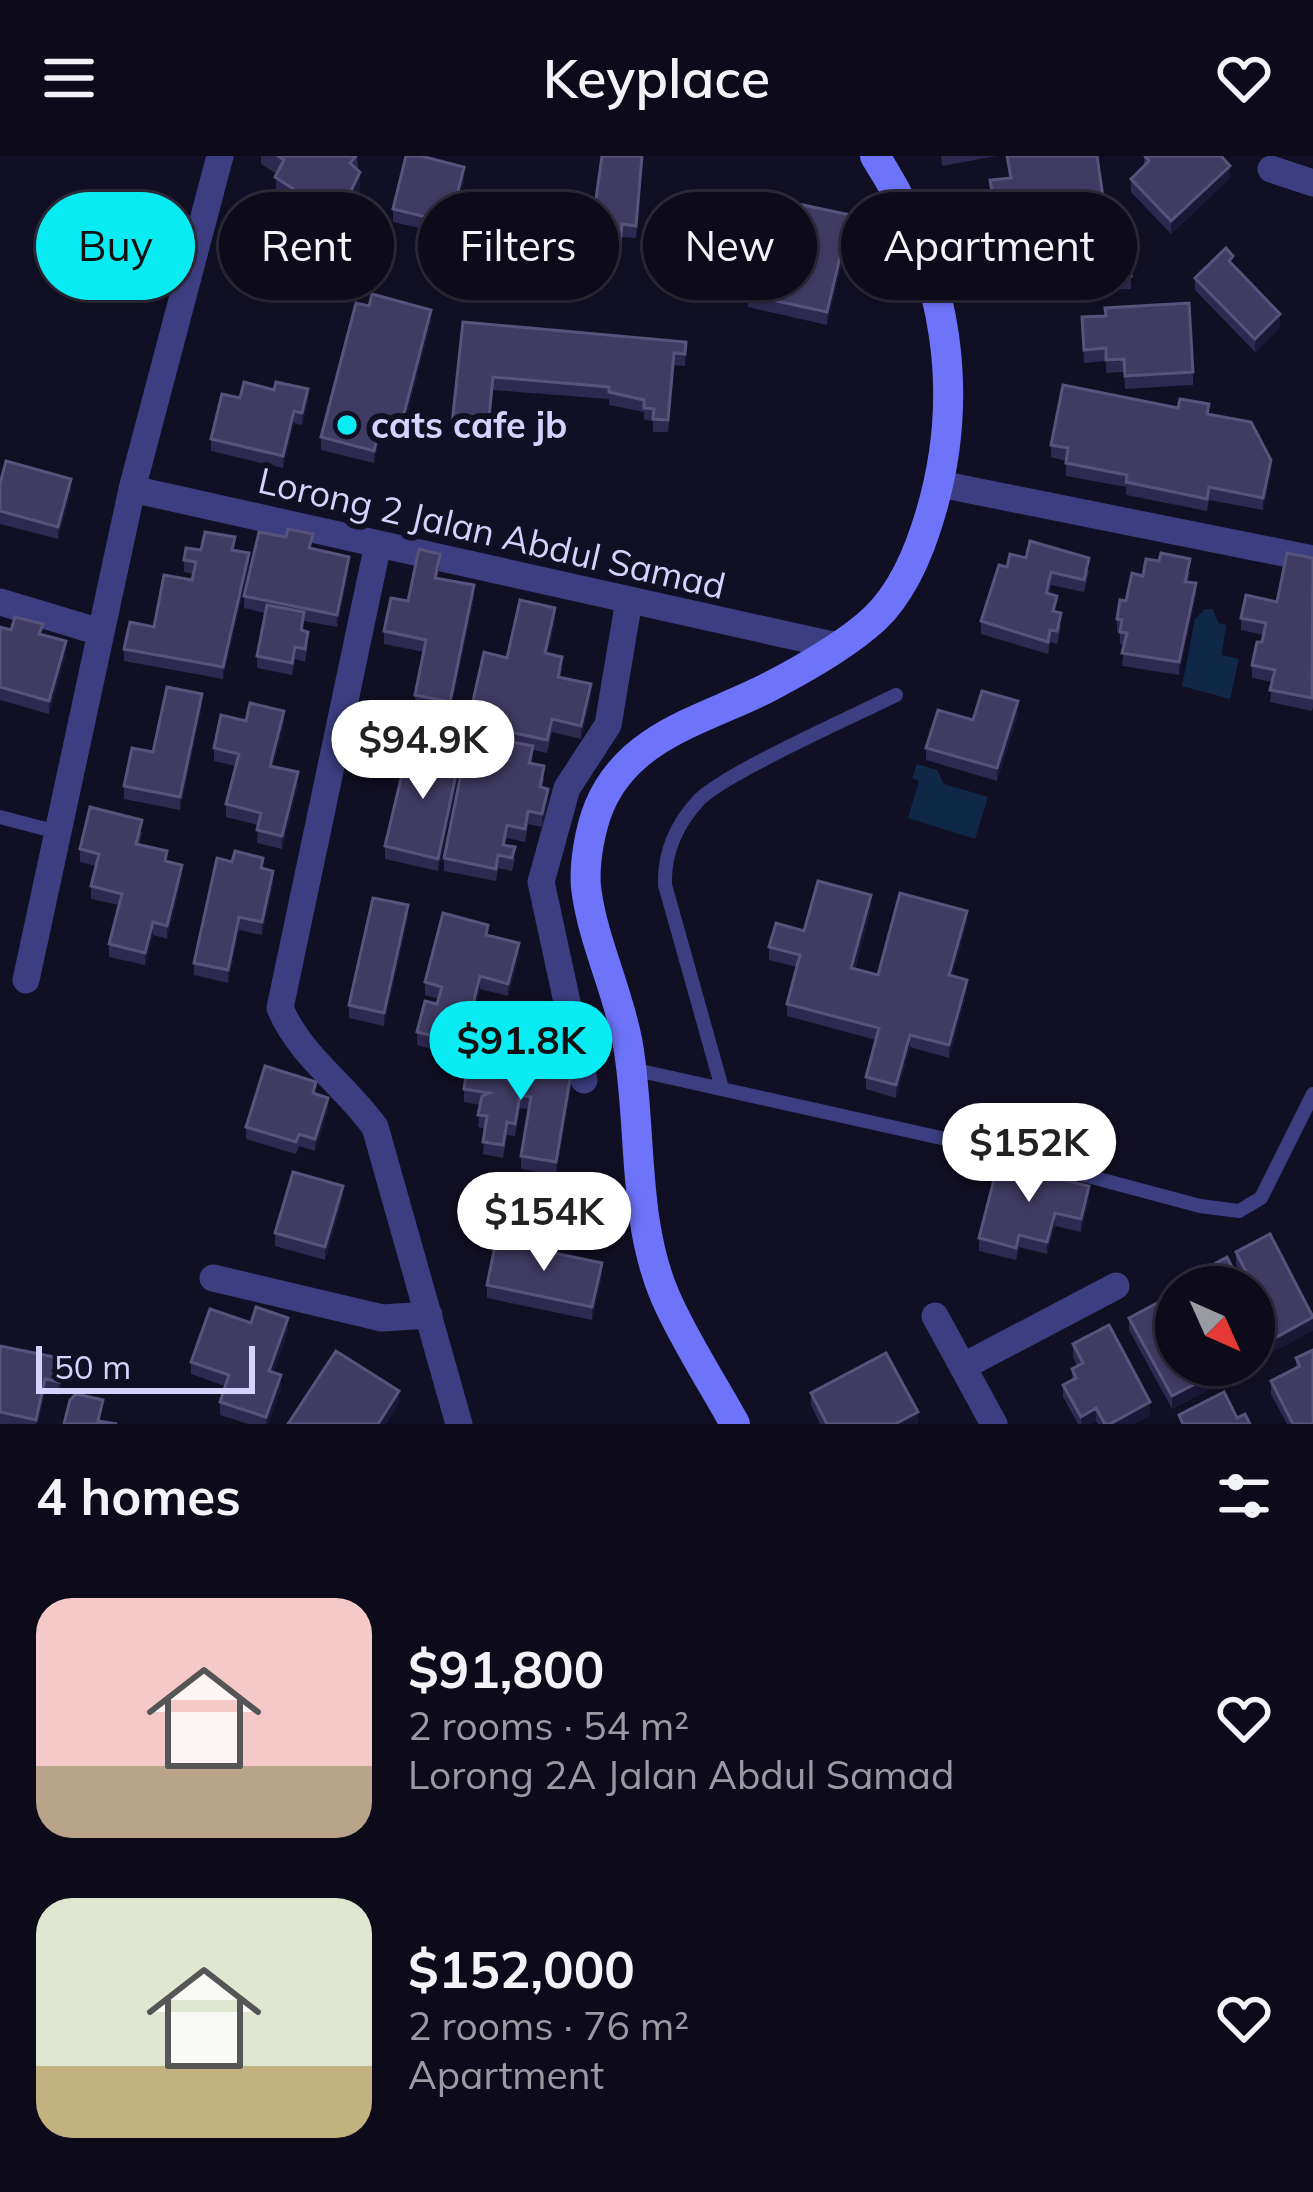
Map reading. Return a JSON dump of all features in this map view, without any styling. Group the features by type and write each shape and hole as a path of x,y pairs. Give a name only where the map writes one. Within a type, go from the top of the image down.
{"street":[{"path":"26,980 132,489 220,156"},
{"path":"735,1424 664,1294 638,1160 632,1069 586,886 599,805 636,754 669,731 765,689 868,626 896,595 919,550 940,484 948,431 948,345 930,262 905,203 875,156"},
{"path":"1271,169 1313,183"},
{"path":"940,484 1313,559"},
{"name":"Lorong 2 Jalan Abdul Samad","path":"132,489 837,646"},
{"path":"378,544 280,1008 300,1045 354,1098 375,1127 459,1424"},
{"path":"584,1080 541,882 567,788 608,725 629,600"},
{"path":"0,602 100,632"},
{"path":"213,1278 382,1318 429,1315"},
{"path":"964,1366 1116,1286"},
{"path":"935,1316 994,1424"}],"lane":[{"path":"722,1088 665,885 664,862 678,826 701,796 896,695"},
{"path":"0,817 57,832"},
{"path":"632,1069 968,1144 1200,1206 1239,1211 1261,1198 1313,1094"}],"water":[{"path":"1205,609 1213,609 1218,623 1226,625 1222,655 1239,659 1230,699 1182,686 1195,619"},
{"path":"917,764 937,770 944,784 988,797 975,839 908,818 919,781 912,778"}],"building":[{"path":"278,156 356,156 350,163 360,172 350,192 298,192 275,177 284,160"},
{"path":"406,156 464,167 458,192 418,192 418,215 394,209"},
{"path":"602,156 642,156 636,226 622,224 619,253 619,192 597,192"},
{"path":"1007,156 1097,156 1102,192 992,192 990,180 1011,178"},
{"path":"1145,156 1221,156 1230,166 1171,221 1131,179 1149,161"},
{"path":"817,208 841,213 841,253 827,312 771,300 817,300"},
{"path":"1226,248 1233,256 1229,261 1280,314 1255,339 1195,278"},
{"path":"370,300 394,300 431,310 400,429 380,424 374,451 321,437 356,303 369,306"},
{"path":"1189,303 1193,372 1125,376 1124,359 1106,360 1106,348 1084,350 1082,317 1106,316 1105,308"},
{"path":"463,322 686,342 685,354 674,353 668,420 653,419 654,409 644,408 644,400 609,392 609,387 493,377 488,427 452,424"},
{"path":"244,382 274,390 276,382 308,389 302,413 294,411 283,456 211,439 222,394 240,398"},
{"path":"1063,385 1178,408 1180,399 1209,404 1207,414 1251,422 1271,460 1263,498 1209,487 1207,499 1066,463 1068,448 1051,445"},
{"path":"6,461 71,479 58,527 0,511"},
{"path":"288,529 313,534 309,548 349,557 337,615 244,596 259,532 286,537"},
{"path":"205,532 235,537 232,550 249,553 223,667 124,649 130,622 154,627 164,575 192,580 196,562 184,560 186,548 201,550"},
{"path":"1030,541 1089,558 1084,580 1051,572 1046,593 1057,596 1053,611 1061,613 1057,631 1050,630 1048,642 981,621 999,565 1007,567 1010,554 1026,558"},
{"path":"419,549 440,554 435,578 474,585 450,702 415,695 426,640 384,631 391,598 408,601"},
{"path":"1161,553 1190,559 1185,582 1196,583 1179,662 1122,653 1127,633 1120,632 1122,620 1117,619 1120,600 1126,601 1132,573 1143,576 1146,559 1159,561"},
{"path":"1287,553 1313,558 1312,698 1270,690 1275,670 1252,665 1266,623 1241,618 1246,595 1277,602"},
{"path":"520,600 555,608 545,653 562,657 558,677 591,684 581,726 552,719 547,740 468,723 484,652 507,658"},
{"path":"267,605 304,612 305,649 295,647 292,663 257,656"},
{"path":"15,617 43,624 39,634 66,641 49,701 0,687 0,627 11,630"},
{"path":"167,687 202,694 180,797 124,786 132,748 153,752"},
{"path":"982,691 1018,701 997,768 926,748 938,710 973,720"},
{"path":"250,703 284,711 270,766 298,772 282,836 257,830 261,813 226,804 239,754 214,748 221,715 246,721"},
{"path":"469,734 533,746 529,763 544,766 540,787 548,789 542,814 528,811 525,829 507,825 503,845 515,847 512,858 498,855 496,869 444,858"},
{"path":"409,745 460,756 438,859 385,846"},
{"path":"90,807 142,820 136,844 167,851 165,861 182,865 167,926 153,922 145,953 109,944 122,894 91,886 99,854 80,849"},
{"path":"235,851 263,858 261,868 273,871 262,922 239,917 228,970 194,963 217,858 232,862"},
{"path":"818,881 871,895 851,968 878,975 900,893 967,911 949,975 967,980 949,1045 910,1035 896,1085 866,1077 879,1028 787,1004 800,955 769,947 776,923 804,931"},
{"path":"373,898 408,905 384,1013 349,1005"},
{"path":"443,913 488,925 486,935 519,943 508,984 480,976 463,1044 417,1032 425,1001 437,1004 442,987 425,982"},
{"path":"469,1056 571,1073 556,1162 521,1156 531,1097 520,1095 515,1124 507,1122 503,1145 483,1142 487,1116 478,1115 482,1096 489,1093 464,1089"},
{"path":"265,1066 316,1082 313,1093 328,1098 315,1139 299,1134 296,1142 246,1127"},
{"path":"998,1164 1089,1186 1081,1219 1055,1213 1047,1242 1019,1235 1016,1248 979,1238"},
{"path":"293,1172 343,1186 325,1247 275,1233"},
{"path":"1270,1234 1313,1317 1275,1338 1275,1266 1243,1266 1236,1252"},
{"path":"496,1241 602,1263 592,1307 487,1285"},
{"path":"1227,1257 1232,1266 1211,1266"},
{"path":"1155,1304 1155,1365 1129,1318"},
{"path":"256,1307 288,1318 269,1371 281,1375 266,1417 220,1402 229,1375 191,1362 210,1309 251,1323"},
{"path":"1109,1325 1150,1402 1105,1424 1096,1408 1081,1417 1063,1385 1076,1378 1072,1369 1083,1363 1073,1344"},
{"path":"0,1346 64,1359 59,1382 45,1379 36,1420 0,1412"},
{"path":"1313,1350 1313,1424 1293,1424 1274,1386 1275,1379 1300,1366 1296,1358"},
{"path":"336,1351 399,1391 378,1424 288,1424"},
{"path":"886,1353 918,1412 895,1424 827,1424 811,1393"},
{"path":"1166,1386 1191,1386 1172,1396"},
{"path":"1224,1392 1237,1418 1245,1414 1250,1424 1183,1424 1179,1415"},
{"path":"76,1394 103,1400 98,1421 117,1424 64,1424"}],"place":[{"name":"cats cafe jb","path":"347,425"}]}
